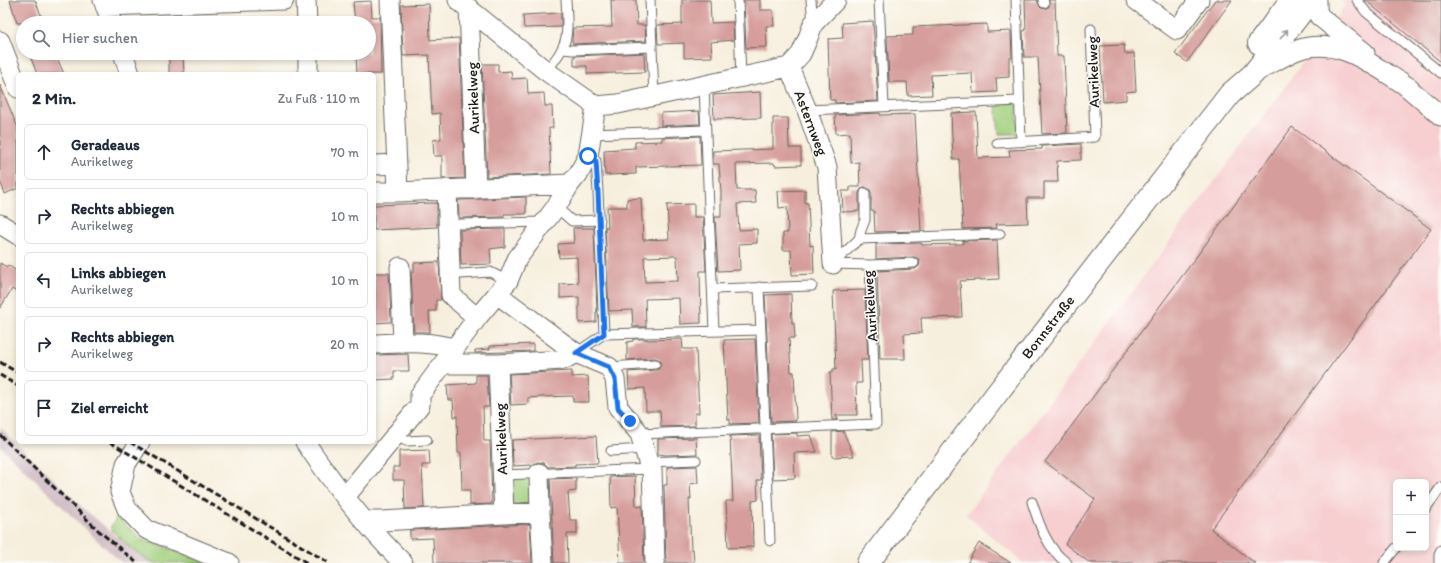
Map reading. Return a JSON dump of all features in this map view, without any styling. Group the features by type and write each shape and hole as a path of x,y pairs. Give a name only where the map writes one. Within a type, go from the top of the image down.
{"main road":[{"name":"Bonnstraße","path":"1230,94 1236,75 1291,0"},
{"name":"Bonnstraße","path":"868,563 998,392 1230,94 1253,74 1311,0"}],"street":[{"path":"107,10 284,0"},
{"path":"306,0 306,16"},
{"path":"390,0 398,192"},
{"path":"345,497 420,405 420,395 477,318 503,287 517,259 556,207 570,184 580,173 588,156 596,106 618,104 789,67 800,54 813,24 836,0"},
{"path":"1136,0 1177,30 1199,0"},
{"path":"1317,0 1319,16 1410,88 1441,116"},
{"name":"Aurikelweg","path":"464,4 546,71 596,106"},
{"name":"Aurikelweg","path":"464,4 476,189"},
{"path":"0,41 16,83"},
{"path":"1253,74 1295,51 1313,46 1326,46 1350,52 1410,88"},
{"path":"125,60 129,72"},
{"path":"308,60 308,72"},
{"name":"Asternweg","path":"789,67 807,110 827,167 833,264"},
{"path":"376,165 397,164"},
{"path":"376,192 570,184"},
{"path":"447,189 452,295 477,318"},
{"path":"0,224 16,234"},
{"path":"400,267 403,343"},
{"path":"503,287 576,353 609,367 615,379 618,408 646,454 655,563"},
{"path":"376,344 442,344 450,356 498,364 562,360 576,353"},
{"name":"Aurikelweg","path":"498,364 504,514"},
{"path":"139,444 126,464 120,492 127,510 146,529 229,563"},
{"path":"306,444 328,476 345,497 389,549 403,563"},
{"path":"539,474 543,563"},
{"path":"366,521 382,522 540,512"}],"lane":[{"path":"546,71 563,49 567,38 566,0"},
{"path":"650,0 654,96"},
{"path":"738,0 741,78"},
{"path":"811,0 813,24"},
{"path":"879,0 884,106"},
{"path":"1016,0 1021,142"},
{"path":"1357,0 1366,12 1441,74"},
{"name":"Aurikelweg","path":"997,143 1096,137 1091,29"},
{"path":"563,49 573,50 652,47"},
{"path":"704,86 714,331"},
{"path":"807,110 1019,101"},
{"path":"591,134 706,130"},
{"path":"588,156 596,161 600,220 604,334"},
{"path":"864,193 865,220 859,239 1000,234"},
{"path":"556,207 572,221 600,220"},
{"path":"460,224 544,222"},
{"name":"Aurikelweg","path":"833,264 859,239"},
{"path":"870,265 914,263"},
{"name":"Aurikelweg","path":"646,454 765,430 876,424 870,265 833,264"},
{"path":"461,274 490,272 503,287"},
{"path":"713,289 812,286"},
{"path":"758,287 770,541"},
{"path":"576,353 604,334 761,330"},
{"path":"609,367 655,364"},
{"path":"395,435 406,441 427,440"},
{"path":"611,451 696,460"},
{"path":"502,475 539,474 646,454"},
{"path":"1429,504 1441,488"},
{"path":"1032,502 1042,532 1060,558 1067,563"},
{"path":"1440,563 1439,554 1441,550"},
{"path":"1384,563 1394,551"}],"shaded area":[{"path":"1342,0 1441,0 1441,563 1022,563 966,515 1345,6"},
{"path":"0,427 82,507 129,547 153,563 122,563 0,446"}],"green space":[{"path":"1017,102 1018,134 999,134 996,103"},
{"path":"536,477 538,509 507,511 506,478"},
{"path":"117,517 141,539 208,563 153,563 129,547 110,528"}],"building":[{"path":"10,0 35,0 41,16 16,16 16,20"},
{"path":"611,0 636,0 637,25 645,25 646,41 573,44 573,28 612,27"},
{"path":"682,0 710,0 711,23 733,22 734,40 711,42 712,57 684,58 684,43 658,44 657,25 682,24"},
{"path":"744,0 760,0 760,10 773,10 774,26 766,26 767,47 746,48"},
{"path":"1025,0 1037,0 1040,7 1043,9 1049,7 1049,0 1055,0 1057,56 1064,56 1067,133 1042,134 1038,57 1024,57 1023,31 1026,30"},
{"path":"1215,0 1232,0 1187,62 1175,54"},
{"path":"1365,0 1441,0 1441,62"},
{"path":"371,1 372,16 354,16 353,2"},
{"path":"429,4 430,40 459,38 465,178 442,179 442,156 434,156 433,140 441,139 440,113 432,114 429,55 403,56 401,5"},
{"path":"561,13 561,27 524,28 523,15"},
{"path":"376,17 380,17 381,74 376,74 376,72 357,72 356,60 376,60"},
{"path":"873,21 878,101 835,103 835,100 830,100 828,39 843,38 842,23"},
{"path":"987,24 987,32 1011,31 1012,58 1009,58 1009,77 996,78 997,92 973,93 972,73 931,75 932,95 908,96 907,82 889,82 887,36 913,35 913,27"},
{"path":"1124,45 1125,54 1134,53 1136,91 1126,92 1126,100 1103,102 1100,46"},
{"path":"644,53 645,72 587,74 587,66 574,66 574,56"},
{"path":"32,60 58,60 63,72 36,72"},
{"path":"169,60 183,60 184,72 169,72"},
{"path":"482,64 498,64 498,72 511,71 512,79 527,78 528,94 544,93 545,106 552,106 553,128 549,128 551,174 487,177"},
{"path":"0,85 16,123 16,189 5,194 0,181"},
{"path":"760,92 761,118 714,119 713,95"},
{"path":"699,111 700,124 661,126 661,113"},
{"path":"976,112 978,158 1010,157 1009,150 1042,149 1042,146 1081,144 1081,160 1057,161 1058,182 1044,182 1044,198 1027,198 1028,223 996,224 997,228 963,229 959,159 953,159 951,113"},
{"path":"880,113 880,115 915,114 921,231 875,232 874,211 871,211 871,193 870,190 865,187 862,188 859,193 859,211 843,212 842,191 850,191 850,187 860,187 859,162 851,163 850,133 836,134 835,115"},
{"path":"773,118 788,118 789,148 801,148 801,165 775,166 774,163 736,164 737,190 755,190 756,203 737,204 739,230 757,229 757,243 739,244 740,270 718,271 715,217 721,217 721,192 719,164 713,164 713,151 773,149"},
{"path":"1292,127 1431,229 1211,529 1255,563 1090,563 1065,544 1095,499 1045,462"},
{"path":"700,136 701,165 636,167 636,174 605,175 604,150 635,148 635,142 662,141 662,138"},
{"path":"805,190 805,203 808,203 810,246 813,245 814,274 792,275 791,250 783,250 783,233 788,233 787,207 779,208 778,191"},
{"path":"526,197 526,214 504,214 504,217 459,218 458,200"},
{"path":"641,198 643,240 669,239 667,205 694,204 694,217 703,217 706,271 700,271 701,323 680,324 679,298 645,299 646,327 633,327 632,310 609,311 605,227 608,227 607,207 627,207 627,199","holes":["677,256 678,281 645,282 644,257"]},
{"path":"437,203 437,227 376,230 376,205"},
{"path":"573,228 594,228 597,312 596,322 579,323 579,297 560,298 560,284 578,283 577,257 559,258 558,244 574,243"},
{"path":"505,229 505,247 490,249 491,264 461,265 460,230"},
{"path":"997,240 999,279 960,281 962,317 921,318 922,333 904,334 905,359 880,359 877,271 915,269 920,263 919,259 914,257 876,259 876,244 963,244 963,241"},
{"path":"439,262 441,300 436,300 436,311 429,311 430,332 414,332 411,272 414,272 414,263"},
{"path":"0,263 7,267 8,265 16,271 16,292 12,289 0,308"},
{"path":"376,273 389,273 391,322 376,323"},
{"path":"865,290 868,360 861,360 862,383 856,383 857,415 836,415 838,420 832,420 830,372 833,372 833,369 836,369 833,291"},
{"path":"791,294 792,323 794,323 795,338 789,338 791,372 794,372 796,421 771,422 765,295"},
{"path":"633,339 682,339 683,349 696,349 699,413 695,413 695,426 661,427 660,411 646,411 645,388 629,389 628,372 656,370 659,369 661,364 660,360 655,358 627,360 627,342 633,341"},
{"path":"755,339 759,423 730,424 730,419 728,420 724,340"},
{"path":"533,344 533,351 475,353 475,350 490,349 490,346"},
{"path":"408,354 409,371 394,371 394,379 376,380 376,355"},
{"path":"572,371 572,377 588,376 589,402 573,402 573,396 542,397 528,398 528,404 511,405 509,374"},
{"path":"476,375 487,375 489,407 483,407 484,441 490,441 492,504 470,505 470,490 462,490 461,453 458,453 457,416 454,417 453,400 448,400 447,385 476,383"},
{"path":"843,431 854,456 832,457 832,432"},
{"path":"797,433 797,436 811,435 817,452 794,453 795,478 773,479 771,434"},
{"path":"759,435 761,480 757,480 758,500 752,501 753,547 728,548 726,501 733,501 730,436"},
{"path":"596,436 598,463 548,467 544,463 538,462 532,465 513,466 512,440"},
{"path":"696,438 697,454 658,454 658,439"},
{"path":"429,450 430,465 422,465 424,508 405,509 404,480 393,480 393,467 399,467 399,451"},
{"path":"697,466 698,483 690,484 691,499 689,499 691,550 693,549 694,563 666,563 664,485 667,485 667,467"},
{"path":"635,476 636,507 642,506 644,563 620,563 617,507 611,508 610,477"},
{"path":"576,478 576,491 568,492 570,520 577,520 577,534 567,534 568,563 554,563 550,479"},
{"path":"530,524 532,563 434,563 433,538 410,539 410,530"},
{"path":"979,543 1011,563 967,563"}],"railway":[{"path":"0,362 16,372"},
{"path":"0,375 16,385"},
{"path":"0,435 99,531 137,563"},
{"path":"113,444 307,563"},
{"path":"133,444 329,563"}],"route":[{"path":"588,156 596,161 604,334 576,353 609,367 615,379 618,408 630,421"}]}
